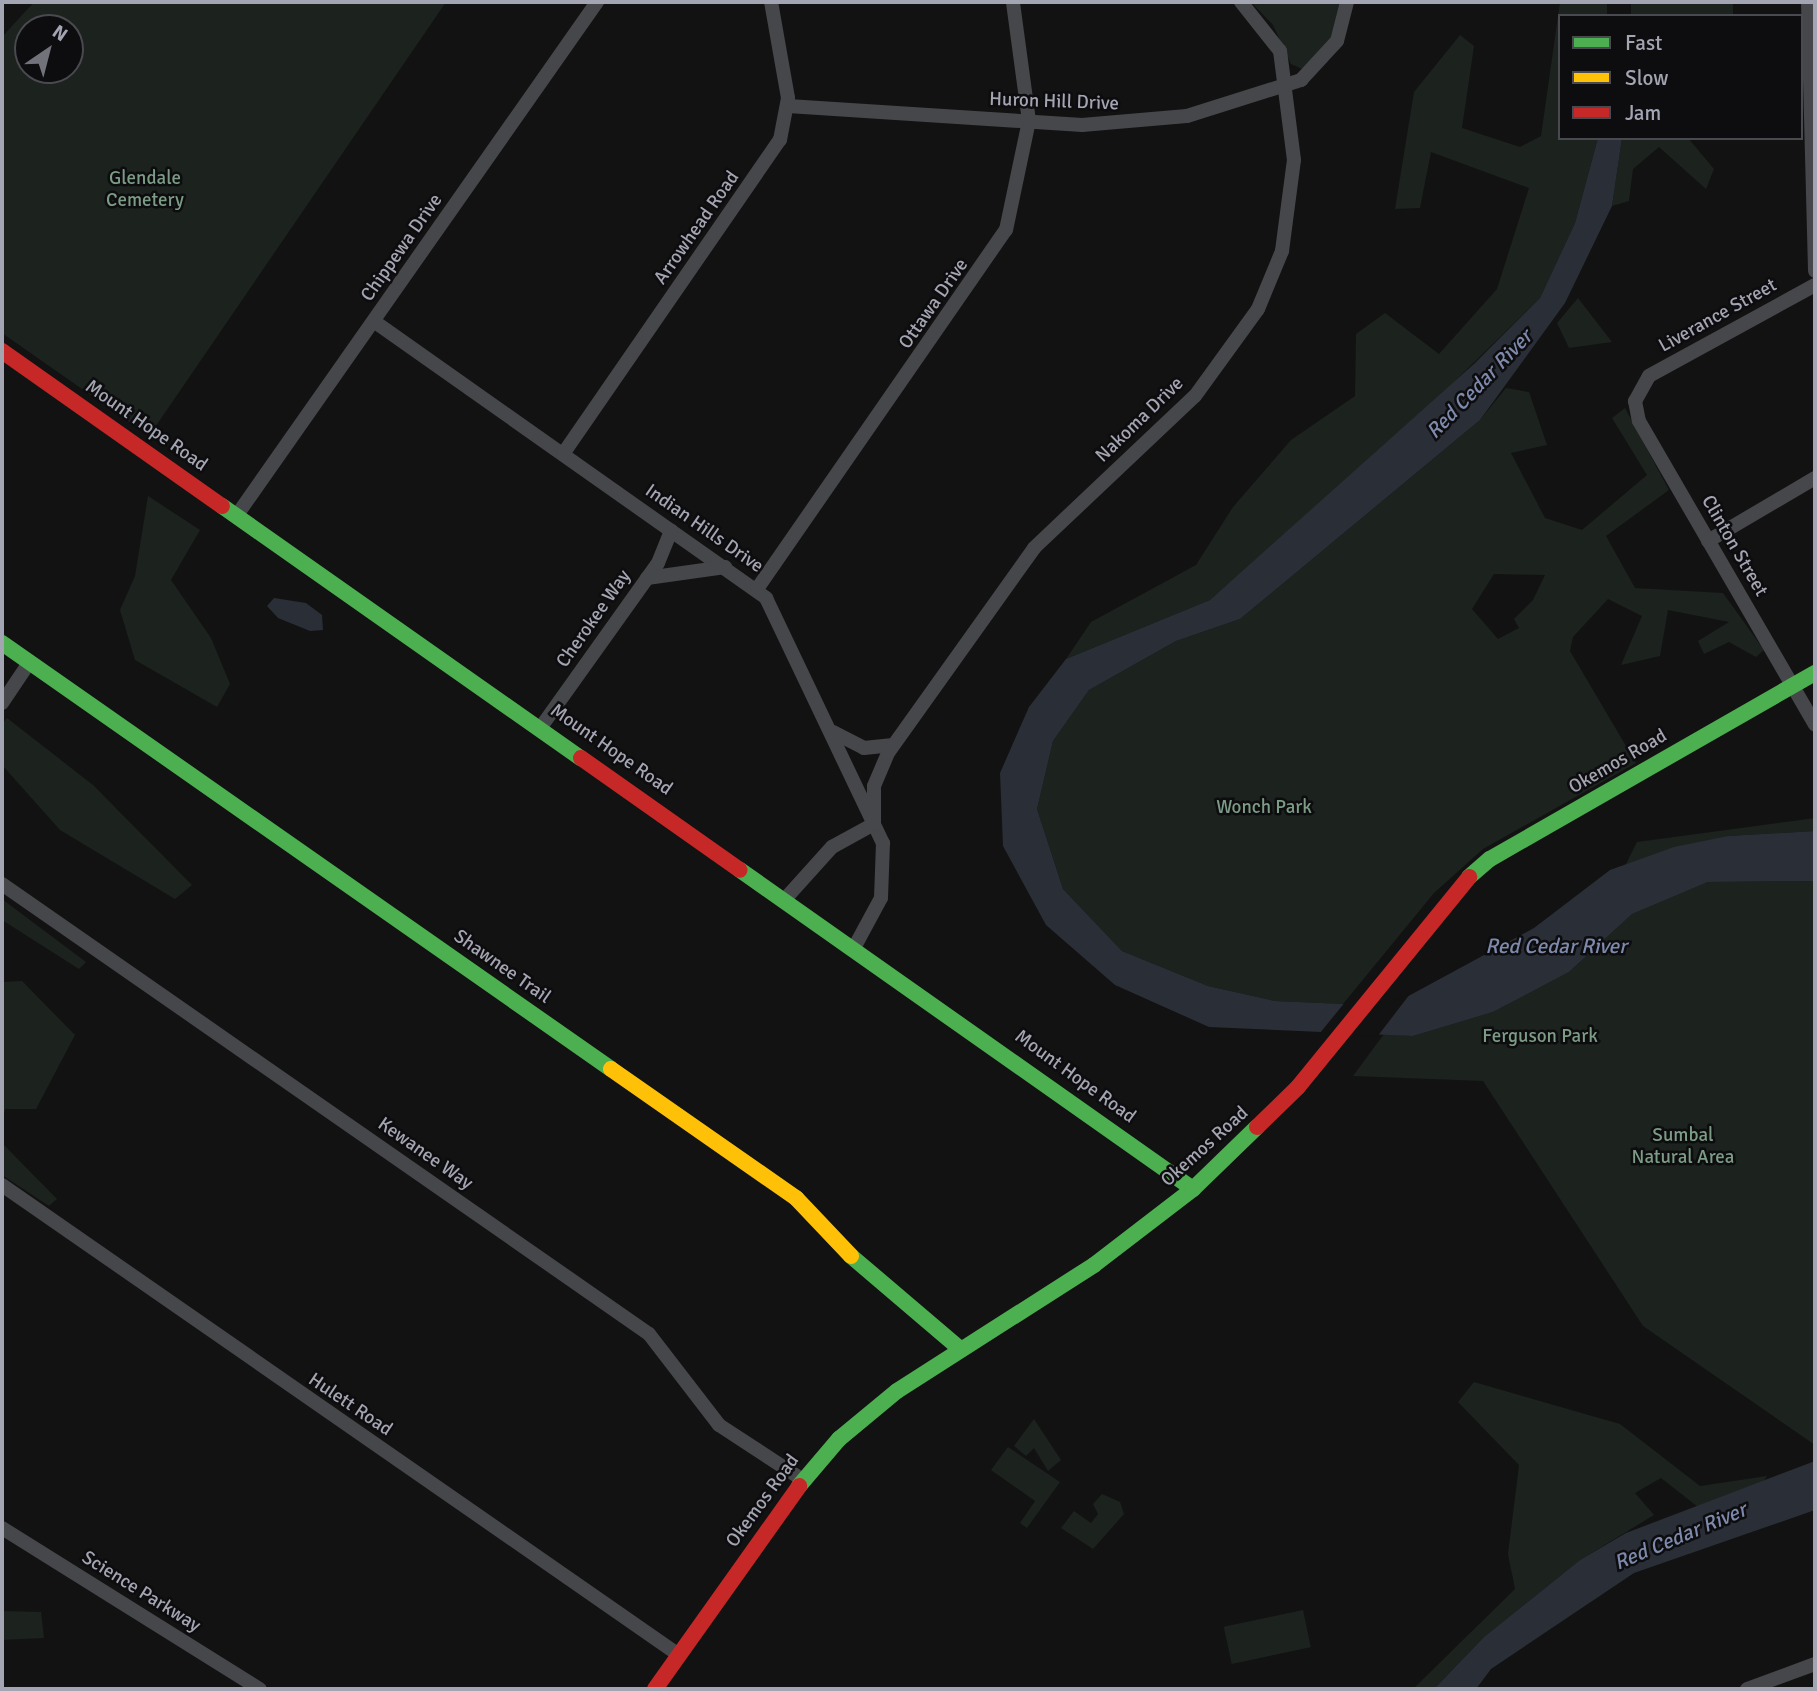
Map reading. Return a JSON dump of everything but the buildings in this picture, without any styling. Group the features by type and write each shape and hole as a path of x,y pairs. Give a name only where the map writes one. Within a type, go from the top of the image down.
{"street":[{"name":"Chippewa Drive","path":"237,514 375,322 597,2"},
{"name":"Arrowhead Road","path":"563,454 780,140 789,106 771,2"},
{"name":"Ottawa Drive","path":"757,589 1002,238 1021,183 1029,121 1013,2"},
{"name":"Nakoma Drive","path":"874,824 874,786 894,745 1034,548 1195,396 1258,309 1290,212 1286,88 1276,42 1241,2"},
{"name":"Huron Hill Drive","path":"789,106 1029,121 1162,120 1286,88 1332,48 1347,2"},
{"path":"1808,2 1815,271"},
{"name":"Liverance Street","path":"1641,383 1815,285"},
{"name":"Indian Hills Drive","path":"375,322 757,589 832,730 885,852 884,887 855,947"},
{"name":"Mount Hope Road","path":"2,351 786,898 1192,1189"},
{"name":"Clinton Street","path":"1641,383 1634,401 1639,421 1815,725"},
{"path":"1708,541 1815,478"},
{"name":"Cherokee Way","path":"541,727 647,578 671,530"},
{"path":"647,578 725,567"},
{"name":"Shawnee Trail","path":"2,643 796,1198 880,1287 959,1348"},
{"path":"2,703 29,663"},
{"name":"Okemos Road","path":"657,1689 803,1480 866,1415 959,1348 1094,1265 1192,1189 1266,1121 1333,1044 1382,982 1490,859 1815,673"},
{"path":"832,730 864,748 894,745"},
{"path":"786,898 832,847 874,824"},
{"name":"Kewanee Way","path":"2,884 649,1334 719,1425 803,1480"},
{"name":"Hulett Road","path":"2,1185 679,1655"},
{"name":"Science Parkway","path":"2,1528 255,1688"},
{"path":"1747,1689 1815,1664"}],"green space":[{"name":"Glendale Cemetery","path":"34,2 446,2 149,436 2,333 2,37 14,24 14,84 84,84 84,14 23,14"},
{"path":"1251,2 1340,2 1330,40 1302,69 1291,64 1273,25"},
{"path":"1560,2 1607,2 1607,14 1558,14"},
{"path":"1631,2 1733,2 1733,14 1631,14"},
{"path":"1558,16 1558,140 1597,140 1575,223 1540,298 1381,453 1210,600 1066,659 1091,622 1196,565 1233,507 1291,440 1355,396 1356,334 1385,313 1439,354 1497,289 1529,188 1431,152 1420,208 1395,209 1414,92 1460,35 1474,46 1462,128 1520,147 1541,136"},
{"path":"1622,140 1690,140 1714,169 1706,189 1659,147 1633,169 1629,201 1612,206"},
{"path":"1578,298 1612,342 1569,348 1557,323"},
{"name":"Wonch Park","path":"1506,388 1529,392 1547,445 1511,453 1545,518 1582,530 1647,475 1612,418 1625,408 1669,490 1606,536 1635,588 1723,593 1764,650 1756,657 1729,642 1704,654 1698,641 1729,622 1668,610 1660,656 1621,665 1642,616 1608,599 1573,637 1570,651 1636,763 1483,849 1434,893 1343,1004 1275,1001 1208,986 1122,951 1063,889 1037,809 1053,741 1089,690 1176,641 1240,619 1480,420","holes":["1494,574 1545,575 1533,600 1514,619 1519,628 1498,639 1472,609"]},
{"path":"148,496 200,530 171,580 211,638 230,684 217,707 135,660 120,610 135,576"},
{"path":"7,718 93,785 192,885 175,899 60,830 2,765 2,724"},
{"path":"1815,818 1815,831 1728,836 1625,866 1637,842"},
{"name":"Sumbal Natural Area","path":"1815,881 1815,1445 1643,1326 1483,1081 1353,1076 1384,1034 1413,1036 1493,1012 1569,972 1632,914 1708,882"},
{"path":"2,899 86,962 79,969 2,920"},
{"path":"22,981 75,1035 36,1109 5,1109 2,1121 2,982"},
{"path":"2,1143 57,1199 49,1206 2,1175"},
{"path":"1474,1382 1620,1424 1700,1486 1767,1476 1762,1484 1698,1507 1661,1478 1635,1493 1654,1515 1580,1560 1484,1637 1434,1689 1413,1689 1515,1589 1508,1554 1519,1465 1458,1402"},
{"path":"1034,1419 1061,1460 1048,1471 1034,1448 1026,1456 1014,1446"},
{"path":"1008,1447 1060,1482 1027,1528 1020,1523 1035,1501 991,1470"},
{"path":"1102,1494 1120,1502 1124,1514 1093,1549 1061,1528 1074,1511 1091,1523 1098,1514 1093,1504"},
{"path":"1303,1610 1311,1647 1232,1664 1224,1627"},
{"path":"2,1611 41,1612 44,1638 2,1640"}],"water":[{"name":"Red Cedar River","path":"1597,140 1622,140 1612,206 1565,303 1480,420 1240,619 1176,641 1089,690 1053,741 1037,809 1063,889 1122,951 1208,986 1275,1001 1390,1006 1534,928 1610,870 1674,847 1728,836 1815,831 1815,881 1708,882 1632,914 1569,972 1493,1012 1413,1036 1209,1027 1115,985 1046,925 1003,846 1000,773 1029,707 1066,659 1210,600 1475,363 1540,298 1575,223"},
{"path":"274,598 306,603 322,615 323,630 310,631 278,618 267,606"},
{"path":"1815,1461 1815,1510 1634,1573 1491,1669 1476,1689 1434,1689 1484,1637 1580,1560 1626,1533"}],"pier":[{"path":"1410,994 1377,1037 1320,1033 1346,1001 1389,1002"}],"traffic: fast":[{"path":"222,506 581,758"},
{"path":"2,643 611,1069"},
{"path":"1469,877 1490,859 1815,673"},
{"path":"740,870 1193,1189"},
{"path":"799,1486 839,1439 897,1391 1094,1265 1193,1189 1257,1127"},
{"path":"851,1256 959,1348"}],"traffic: slow":[{"path":"611,1069 796,1198 851,1256"}],"traffic: jam":[{"path":"2,351 222,506"},
{"path":"581,758 740,870"},
{"path":"1257,1127 1298,1087 1469,877"},
{"path":"655,1689 799,1486"}],"park label":[{"name":"Ferguson Park","path":"1540,1037"}]}
